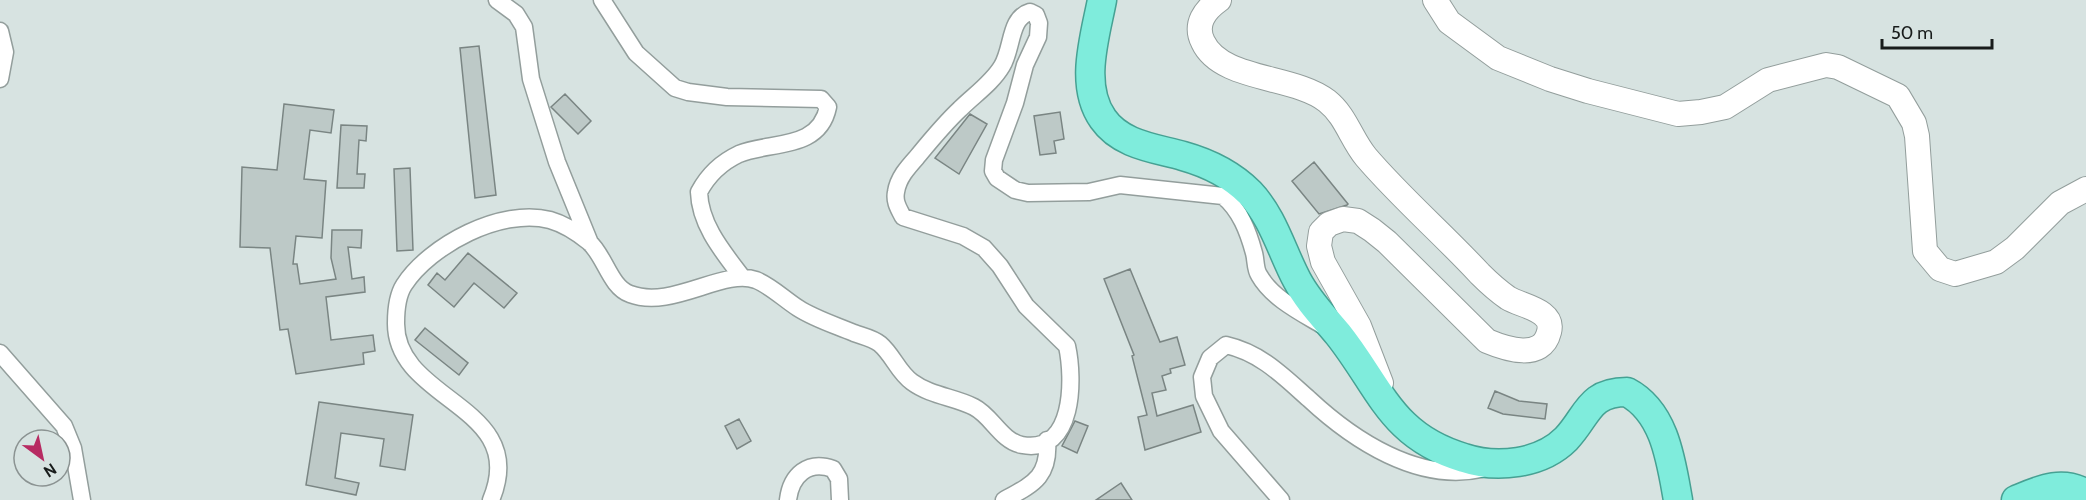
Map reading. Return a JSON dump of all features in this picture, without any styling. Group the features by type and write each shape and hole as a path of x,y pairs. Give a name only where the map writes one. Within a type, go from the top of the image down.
{"highway":[{"path":"1102,0 1093,43 1091,79 1094,102 1103,120 1121,136 1143,146 1212,166 1231,177 1251,194 1281,242 1299,284 1320,315 1338,334 1394,416 1417,437 1465,459 1505,463 1524,462 1550,451 1565,440 1597,398 1627,392 1645,404 1656,420 1664,438 1678,500"},
{"path":"2016,500 2046,487 2070,486 2086,494"}],"main road":[{"path":"1219,0 1207,9 1199,25 1202,42 1214,57 1245,72 1307,89 1327,101 1347,123 1365,156 1485,279 1510,299 1538,311 1546,317 1551,327 1548,337 1539,346 1524,352 1507,349 1487,341 1372,230 1358,221 1343,219 1329,224 1321,232 1319,246 1323,262 1359,326 1394,416"},
{"path":"1435,0 1449,22 1498,58 1550,79 1678,114 1725,107 1768,80 1826,65 1838,67 1898,96 1914,123 1917,135 1925,251 1940,269 1955,274 1996,262 2015,248 2060,203 2086,189"}],"street":[{"path":"497,0 516,14 524,27 531,80 557,162 591,244 626,293 660,298 742,277 756,280 816,318 880,344 904,376 915,384 981,410 1011,440 1021,445 1047,440 1062,425 1068,411 1071,394 1067,346 1026,306 1000,266 984,248 963,236 903,217 896,205 895,193 902,176 940,128 986,85 1002,66 1011,45 1015,24 1022,14 1030,12 1036,15 1038,37 1025,65 1015,103 994,160 993,171 997,178 1015,190 1028,192 1089,192 1120,185 1223,196 1239,213 1254,252 1258,273 1267,286 1302,313 1338,334"},
{"path":"602,0 636,53 675,88 727,97 821,99 828,107 823,121 813,133 779,147 741,154 716,169 699,192 699,206 707,224 742,277"},
{"path":"0,31 5,52 0,79"},
{"path":"491,500 497,487 497,452 490,435 426,381 411,366 402,350 396,329 396,308 403,286 442,248 475,230 505,220 528,217 551,220 571,229 591,244"},
{"path":"1281,500 1221,431 1204,396 1202,377 1210,358 1226,345 1240,348 1270,363 1347,430 1412,465 1451,473 1505,463"},
{"path":"0,353 64,426 73,448 82,500"},
{"path":"1004,500 1034,482 1044,471 1048,458 1047,440"},
{"path":"788,500 790,486 797,474 820,464 833,469 839,479 840,500"}],"building":[{"path":"479,46 496,195 475,198 460,48"},
{"path":"565,94 591,121 578,134 551,107"},
{"path":"284,104 334,110 331,133 310,130 304,179 326,181 322,238 296,236 293,264 297,264 300,284 336,279 331,258 332,230 362,230 361,248 348,247 352,279 364,277 365,292 326,297 331,340 373,335 375,351 363,353 364,364 296,374 288,329 280,330 270,248 240,247 242,167 277,170"},
{"path":"1060,112 1064,139 1054,141 1056,153 1040,155 1034,116"},
{"path":"970,114 987,124 959,174 935,158"},
{"path":"341,125 367,126 366,141 359,140 357,174 365,174 364,188 337,188"},
{"path":"1314,162 1347,205 1319,214 1292,181"},
{"path":"410,168 413,250 397,251 394,169"},
{"path":"468,253 517,293 504,308 474,283 454,307 428,285 437,273 445,280"},
{"path":"1130,269 1160,342 1177,337 1185,365 1170,369 1171,373 1162,376 1166,390 1152,393 1157,416 1193,405 1201,432 1145,450 1138,417 1147,415 1132,356 1134,355 1104,279"},
{"path":"425,328 468,363 459,375 415,340"},
{"path":"1495,391 1519,401 1547,404 1545,419 1503,414 1488,408"},
{"path":"319,402 413,415 405,470 380,466 384,439 341,433 335,478 359,483 356,495 306,485"},
{"path":"739,419 751,441 737,449 725,426"},
{"path":"1075,421 1088,426 1077,453 1062,446"},
{"path":"1121,483 1132,500 1096,500"}]}
